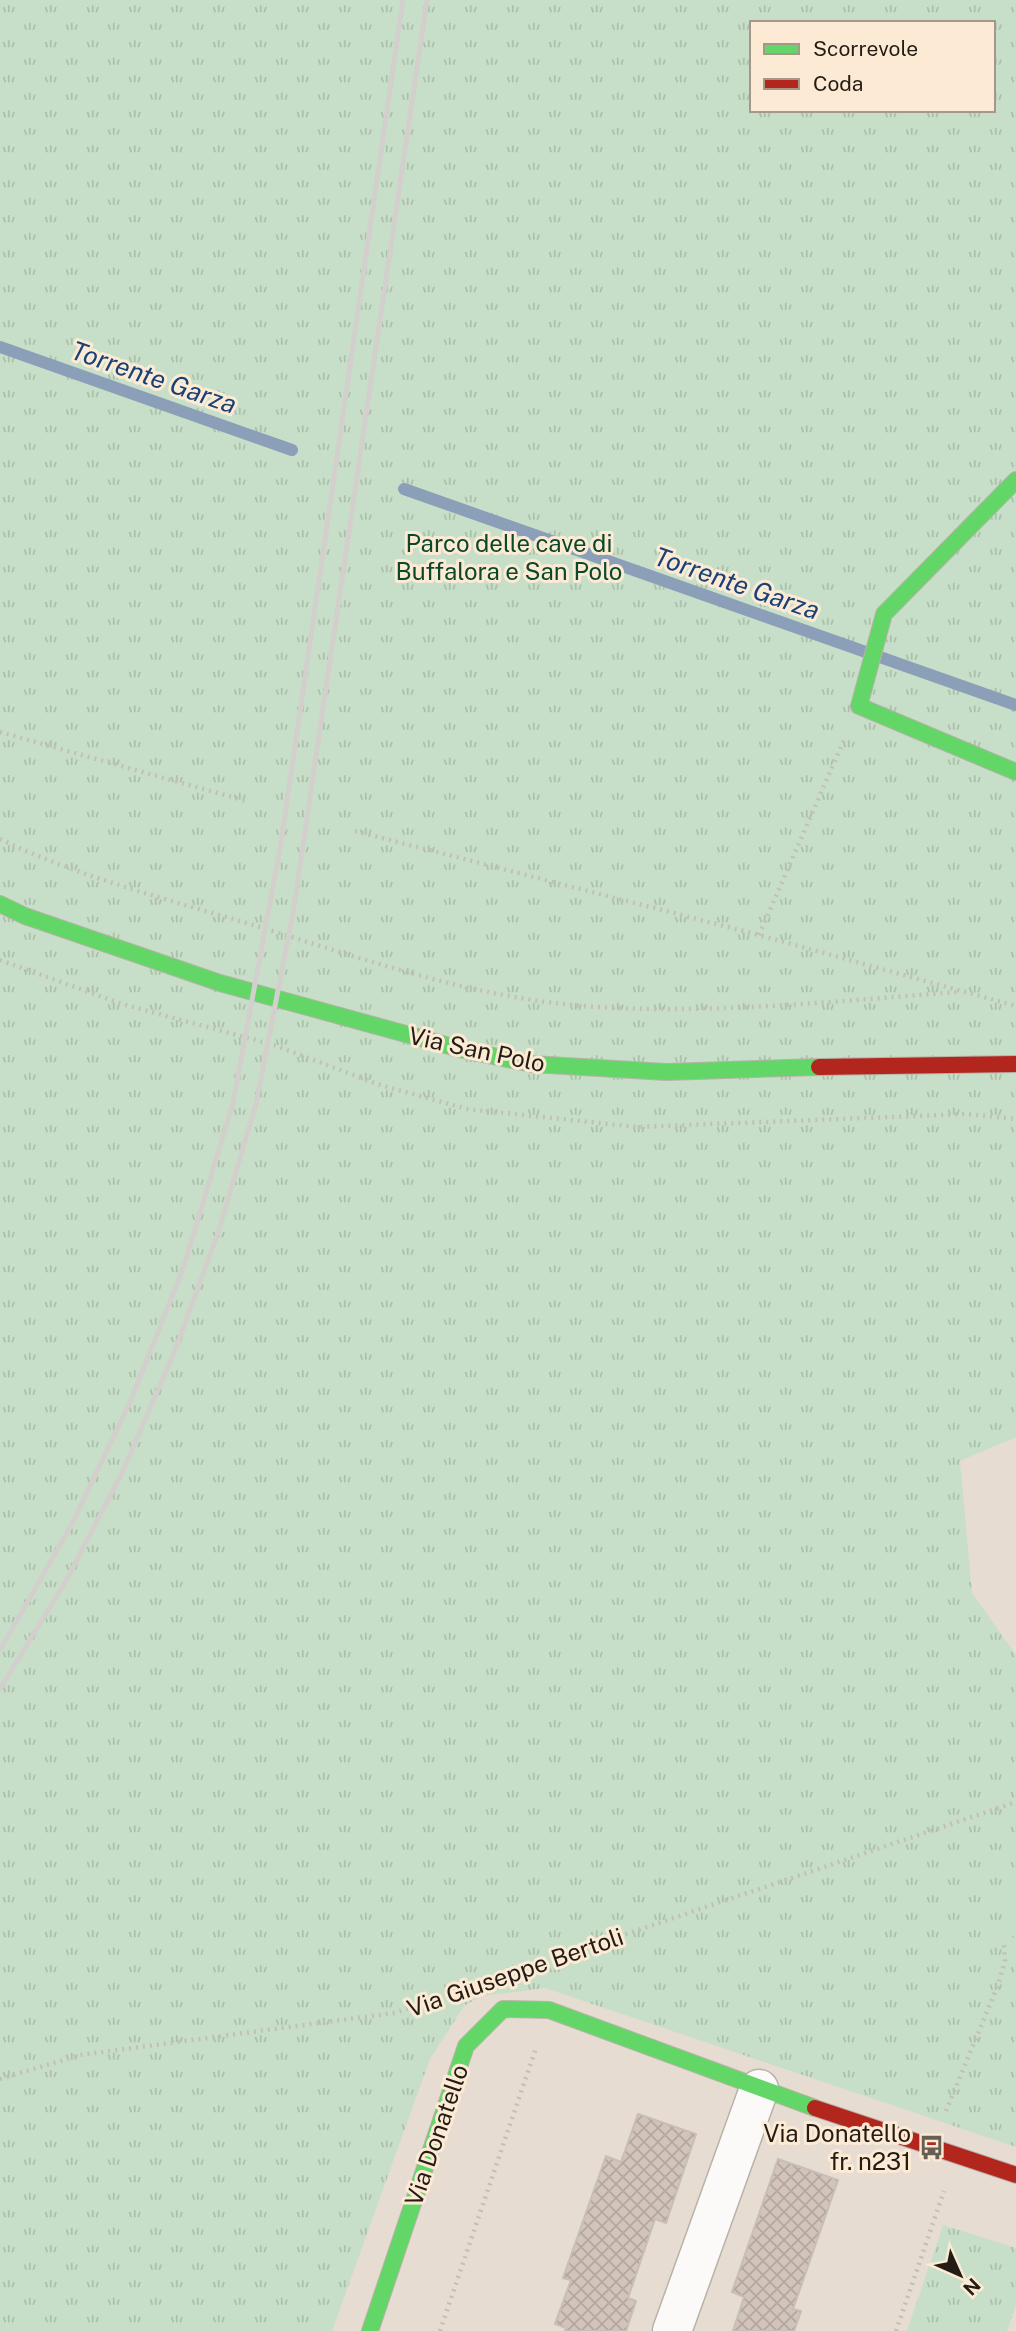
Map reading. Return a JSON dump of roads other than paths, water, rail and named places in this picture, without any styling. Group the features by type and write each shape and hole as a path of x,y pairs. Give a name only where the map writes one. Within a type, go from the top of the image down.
{"street":[{"path":"1016,480 884,614 859,706 1016,772"},
{"name":"Via San Polo","path":"0,904 25,916 220,984 464,1050 532,1064 666,1072 895,1063 1016,1064"},
{"name":"Via Donatello","path":"370,2331 466,2046 503,2009 548,2010 759,2089 1016,2175"},
{"path":"672,2331 759,2089"}],"waterway":[{"name":"Torrente Garza","path":"0,347 292,450"},
{"name":"Torrente Garza","path":"404,489 1016,705"}],"railway":[{"path":"0,1650 71,1526 131,1400 183,1269 233,1103 281,843 403,0"},
{"path":"0,1689 67,1579 122,1473 174,1353 218,1233 256,1104 293,913 427,0"}],"place":[{"name":"Via Donatello fr. n231","path":"931,2147"}],"park label":[{"name":"Parco delle cave di Buffalora e San Polo","path":"509,557"}]}
